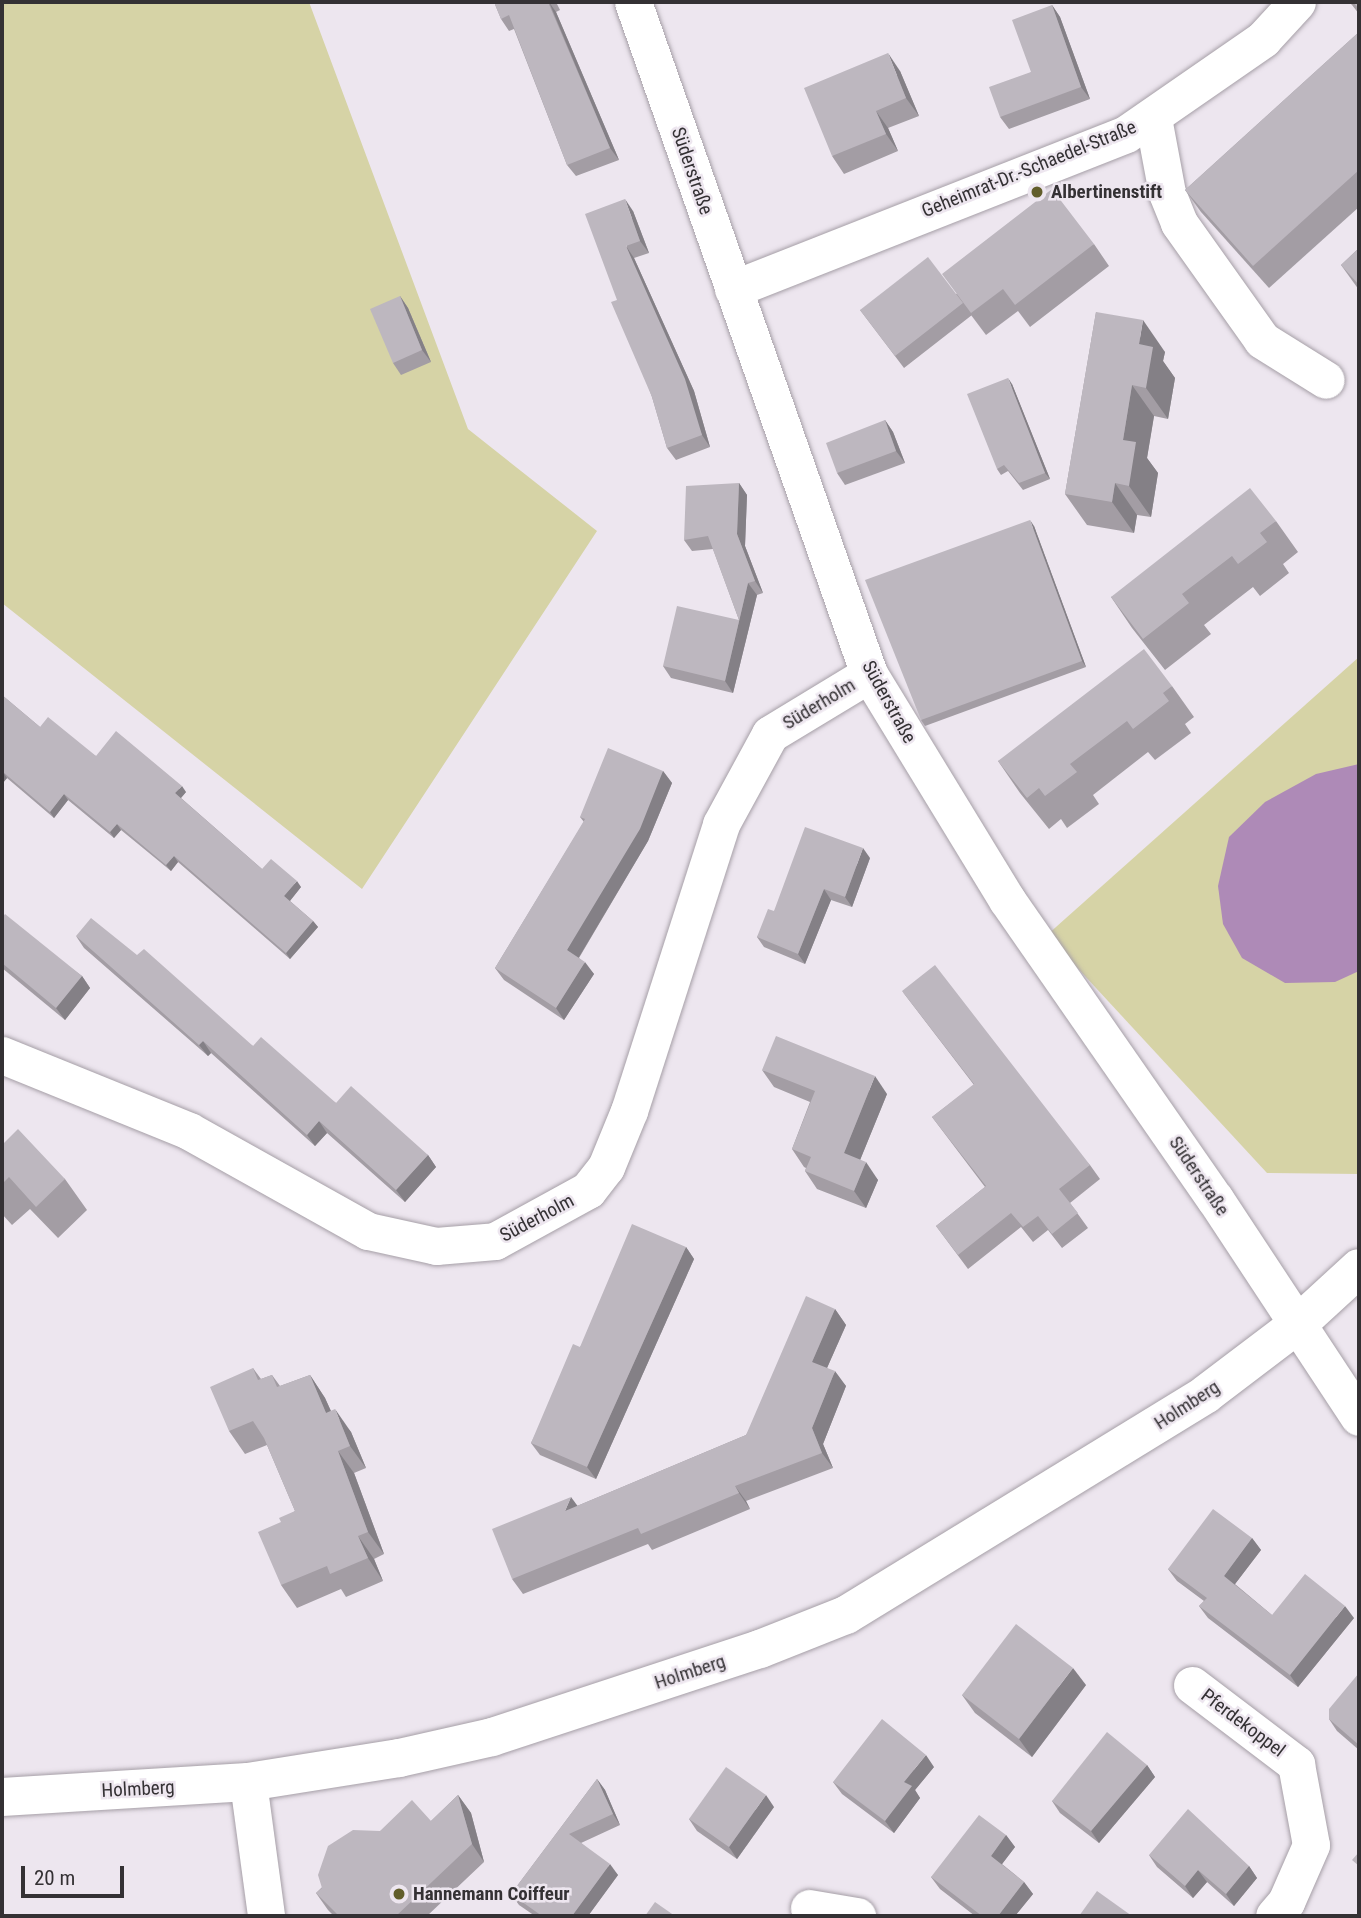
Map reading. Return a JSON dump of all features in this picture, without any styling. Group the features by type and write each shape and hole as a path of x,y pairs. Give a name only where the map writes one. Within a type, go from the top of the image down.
{"street":[{"name":"Süderstraße","path":"633,2 869,674 1007,900 1359,1417"},
{"name":"Geheimrat-Dr.-Schaedel-Straße","path":"733,289 1126,134 1153,118 1263,38 1297,2"},
{"path":"1153,118 1167,193 1179,223 1262,340 1326,380"},
{"name":"Süderholm","path":"2,1055 189,1131 368,1231 436,1246 495,1241 588,1190 606,1167 629,1111 721,824 770,734 869,674"},
{"name":"Holmberg","path":"2,1797 248,1782 492,1737 760,1649 846,1615 1206,1394 1297,1325 1359,1268"},
{"name":"Pferdekoppel","path":"1192,1685 1296,1764 1311,1845 1286,1902 1274,1916"},
{"path":"248,1782 266,1916"},
{"path":"809,1908 857,1916"}],"shaded area":[{"path":"2,2 309,2 468,429 597,531 362,889 2,603"},
{"path":"1359,657 1359,1174 1267,1173 1047,935"},
{"path":"1359,764 1359,971 1335,982 1285,983 1242,958 1223,924 1218,886 1229,837 1265,802 1316,774"}],"building":[{"path":"494,2 548,2 610,148 567,165 509,15 501,19"},
{"path":"1052,5 1081,87 1000,117 989,87 1031,72 1012,20"},
{"path":"1359,32 1359,170 1253,266 1185,190"},
{"path":"888,53 906,98 876,111 886,134 832,156 804,88"},
{"path":"1052,189 1094,244 1015,305 1003,289 971,313 942,274"},
{"path":"625,199 640,241 626,246 685,379 702,435 667,448 652,397 611,302 617,300 585,214"},
{"path":"1359,248 1359,285 1341,265"},
{"path":"928,257 963,303 895,356 860,310"},
{"path":"400,296 422,350 393,363 370,309"},
{"path":"1096,312 1143,320 1139,344 1153,347 1146,388 1132,385 1123,440 1136,442 1129,486 1115,483 1112,502 1065,494"},
{"path":"1008,378 1045,473 1019,483 1004,465 997,469 967,394"},
{"path":"885,420 896,451 837,473 826,443"},
{"path":"739,483 737,534 755,581 748,583 725,681 663,666 677,606 739,620 708,536 684,540 686,486"},
{"path":"1250,488 1276,521 1260,533 1267,542 1238,564 1232,556 1182,594 1189,603 1143,639 1111,597"},
{"path":"1030,520 1082,661 921,720 865,580"},
{"path":"1144,649 1172,686 1163,693 1169,701 1133,729 1127,721 1070,764 1077,772 1045,796 1039,788 1027,798 998,761"},
{"path":"2,695 40,727 48,717 96,756 116,731 182,786 175,793 262,869 271,859 297,881 284,896 313,921 286,953 174,856 166,865 117,824 110,832 64,794 50,812 2,773"},
{"path":"608,748 663,771 640,829 567,950 585,962 556,1008 495,968 585,819 580,817"},
{"path":"805,827 863,848 845,897 824,889 798,954 757,937 768,909 774,911"},
{"path":"5,914 82,976 56,1008 2,963 2,918"},
{"path":"91,918 137,955 144,949 253,1046 261,1037 336,1103 351,1086 428,1155 396,1190 319,1121 307,1135 203,1041 199,1045 76,936"},
{"path":"935,965 1090,1165 1059,1189 1078,1213 1052,1234 1038,1216 1023,1227 1011,1213 958,1255 936,1226 986,1186 932,1117 974,1084 902,991"},
{"path":"776,1036 875,1076 844,1153 866,1162 854,1191 805,1171 811,1157 792,1149 815,1091 762,1070"},
{"path":"18,1129 65,1179 36,1207 9,1177 2,1184 2,1145"},
{"path":"632,1224 686,1247 587,1467 531,1443 573,1344 580,1347"},
{"path":"806,1296 835,1309 812,1362 835,1371 812,1428 822,1453 735,1486 739,1493 641,1534 638,1528 512,1579 492,1529 571,1497 565,1511 746,1435"},
{"path":"253,1368 258,1380 272,1375 277,1387 310,1375 326,1413 335,1409 350,1446 338,1451 368,1532 358,1536 368,1558 330,1574 327,1566 281,1585 258,1532 281,1522 279,1518 295,1511 264,1438 253,1421 229,1431 210,1387"},
{"path":"1213,1509 1252,1538 1224,1576 1272,1615 1305,1574 1345,1606 1290,1675 1199,1606 1207,1598 1168,1569"},
{"path":"1016,1624 1073,1668 1019,1739 962,1695"},
{"path":"1359,1673 1359,1745 1329,1719 1329,1709"},
{"path":"882,1719 926,1755 904,1782 912,1786 885,1821 833,1782"},
{"path":"1107,1732 1147,1765 1091,1831 1052,1801"},
{"path":"726,1767 766,1795 729,1847 689,1819"},
{"path":"597,1779 613,1814 569,1834 610,1864 572,1916 542,1916 511,1894"},
{"path":"458,1795 472,1844 396,1916 339,1916 316,1893 322,1888 318,1875 328,1846 353,1830 380,1831 412,1800 431,1821"},
{"path":"1188,1809 1249,1866 1226,1894 1198,1870 1185,1886 1149,1855"},
{"path":"979,1815 1006,1835 991,1856 1024,1882 998,1916 982,1916 931,1877"},
{"path":"1359,1852 1359,1866 1352,1860"},
{"path":"1097,1891 1132,1916 1079,1916"},
{"path":"655,1902 675,1916 645,1916"}],"place":[{"name":"Albertinenstift","path":"1037,192"},
{"name":"Hannemann Coiffeur","path":"399,1894"}]}
